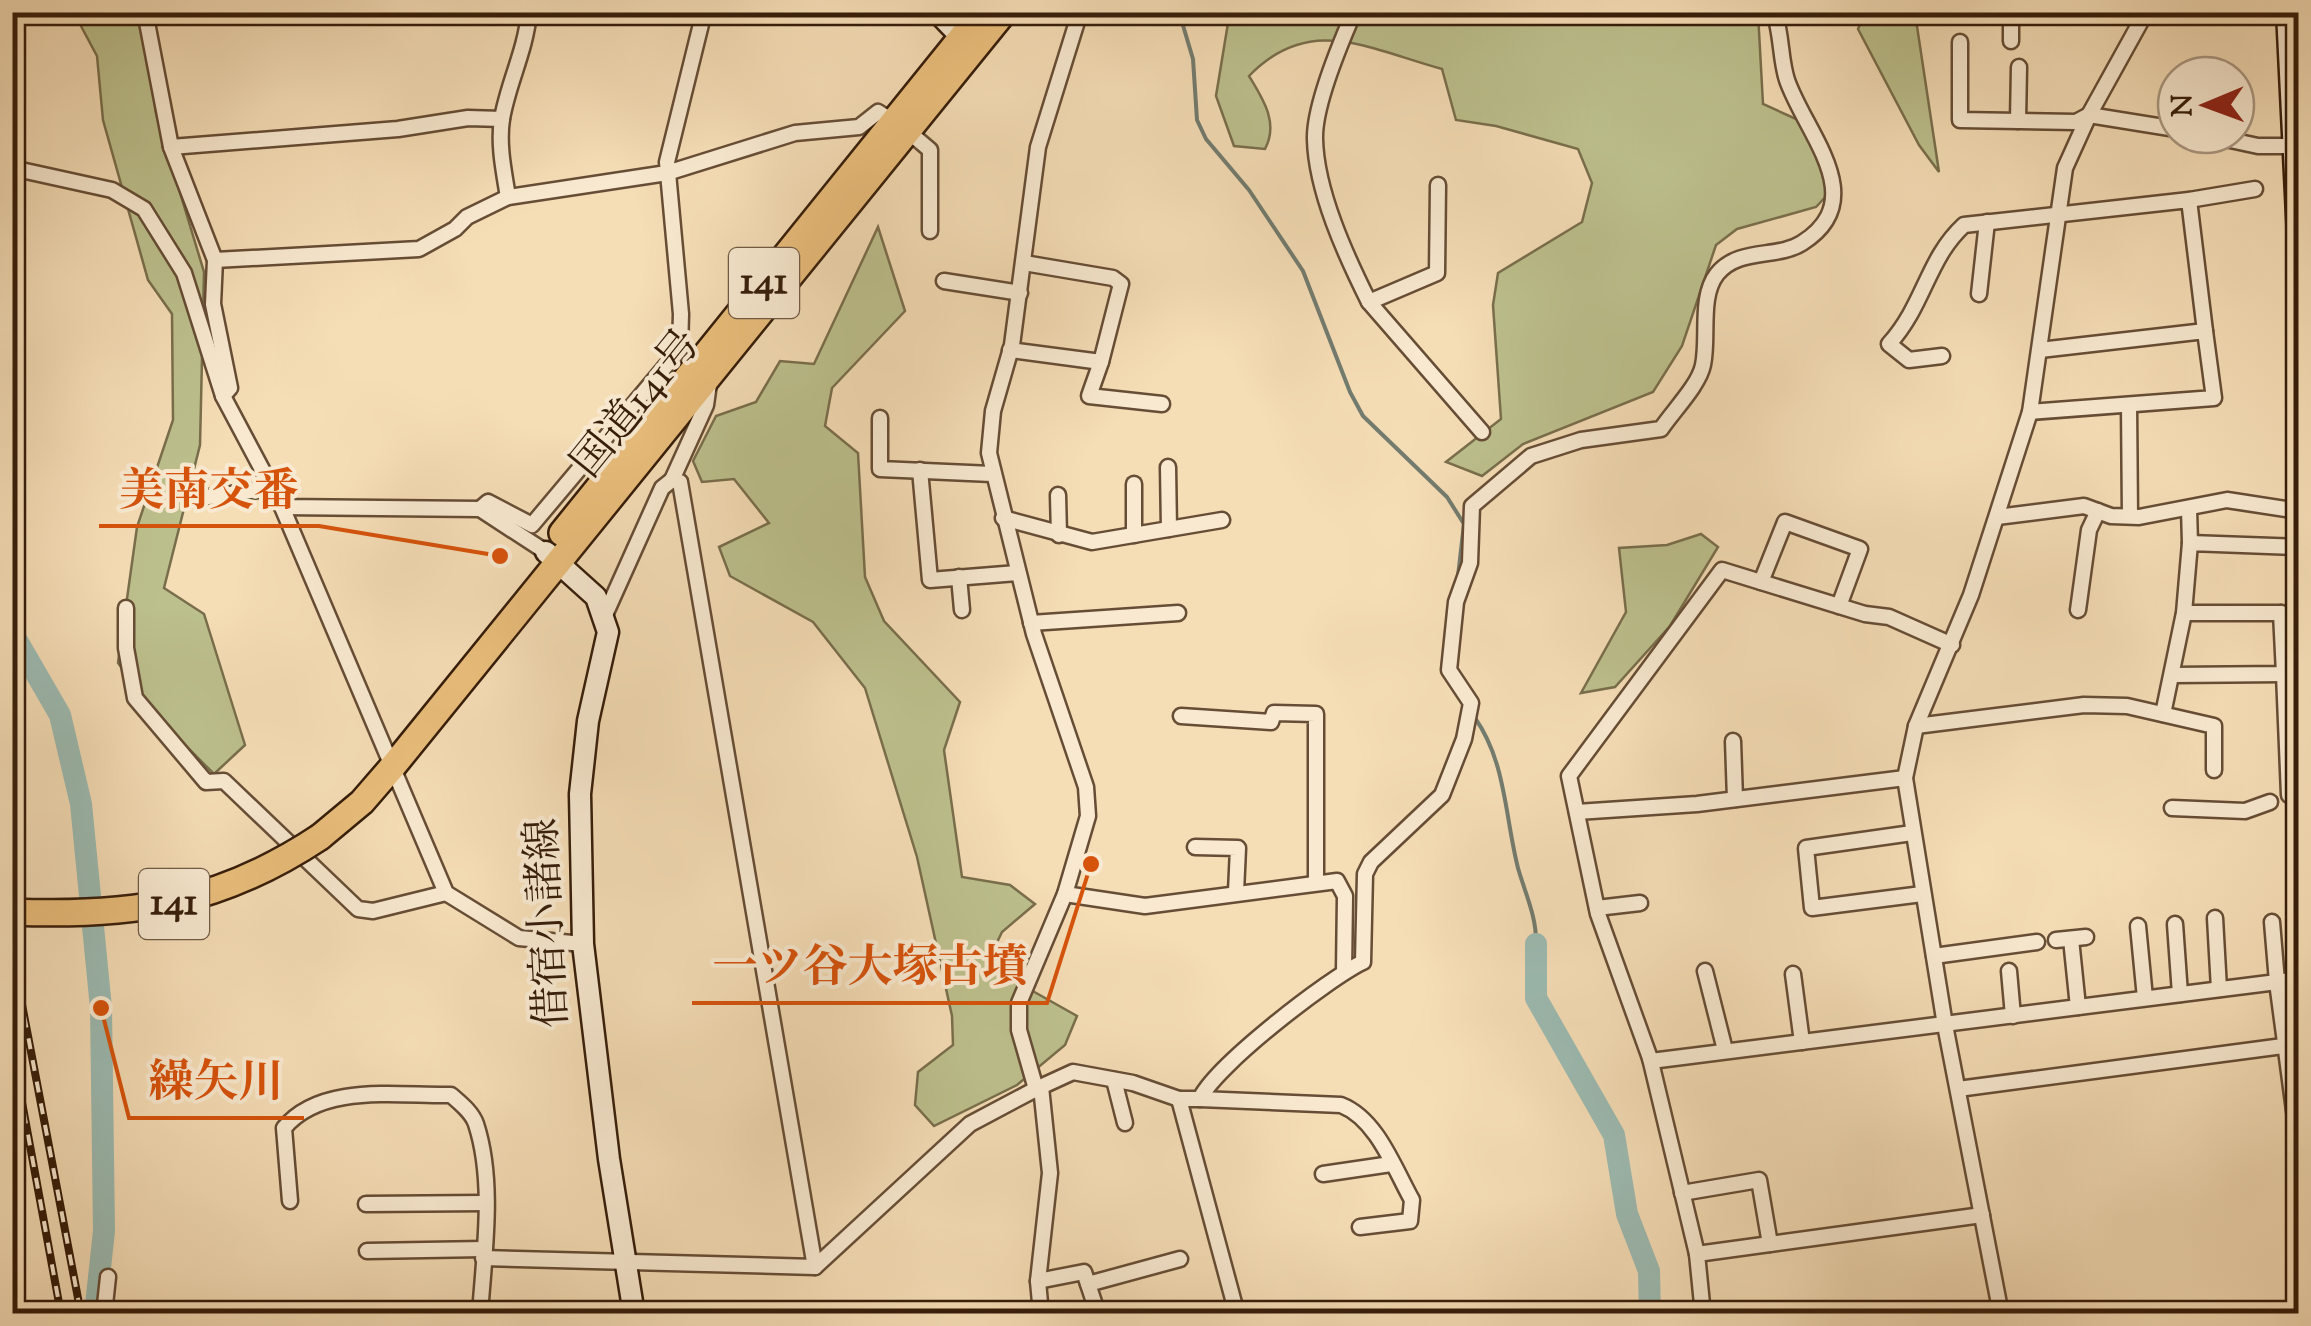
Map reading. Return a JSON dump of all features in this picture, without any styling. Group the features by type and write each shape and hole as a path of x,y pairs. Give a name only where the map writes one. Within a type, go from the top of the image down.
{"highway":[{"name":"国道141号","path":"968,44 982,12"},
{"name":"国道141号","path":"12,912 86,915 188,900 253,876 320,836 362,802 400,758 415,725 968,44 1004,12"},
{"name":"国道141号","path":"553,558 709,382 902,128"}],"main road":[{"path":"938,12 968,44"},
{"path":"2287,12 2298,236"},
{"path":"553,558 596,597 605,615"},
{"name":"借宿小諸線","path":"605,615 608,632 588,721 580,794 583,944 609,1159 634,1314"}],"street":[{"path":"145,12 171,148 215,260 214,304 230,388 223,396"},
{"path":"508,197 502,162 502,119 527,35 528,12"},
{"path":"480,508 488,502 532,525 673,362 680,349 681,314 667,173 704,12"},
{"path":"1041,1314 1038,1281 1050,1174 1038,1088 1020,1030 1019,1003 1065,894 1088,816 1086,787 1016,573 992,474 989,434 1020,293 1038,147 1080,12"},
{"path":"1354,12 1340,43 1314,138 1336,232 1369,302 1482,432"},
{"path":"1200,1099 1260,1037 1344,971 1363,962 1367,954 1365,874 1372,862 1442,795 1464,739 1471,703 1449,670 1456,602 1470,563 1472,506 1530,456 1581,440 1662,429 1703,369 1710,290 1718,273 1742,256 1800,245 1832,212 1836,190 1827,159 1788,84 1774,12"},
{"path":"2011,12 2011,41"},
{"path":"2002,1314 1944,1025 1905,778 1916,726 1952,644 2030,412 2066,168 2089,115 2146,12"},
{"path":"1960,42 1960,120 2076,122 2089,115 2156,125"},
{"path":"2018,121 2019,66"},
{"path":"215,260 419,249 455,229 467,217 508,197 667,173 795,133 858,127 878,112 930,150 930,231"},
{"path":"171,148 398,129 468,118 502,119"},
{"path":"2256,146 2292,146"},
{"path":"12,168 112,190 144,210 184,273 223,396 282,507 400,758 446,893 486,922 518,938 583,944"},
{"path":"1369,302 1437,273 1438,185"},
{"path":"1942,356 1909,360 1889,344 1912,318 1944,243 1964,225 2255,189"},
{"path":"2030,412 2214,398 2189,200"},
{"path":"1979,294 1987,222"},
{"path":"1024,263 1113,278 1121,284 1090,396 1162,404"},
{"path":"944,282 1020,293"},
{"path":"2040,350 2205,331"},
{"path":"1010,350 1100,362"},
{"path":"605,615 662,488 672,480 706,406 709,382"},
{"path":"2129,405 2130,516"},
{"path":"880,418 880,469 992,474"},
{"path":"1168,467 1169,529"},
{"path":"920,470 930,580 1016,573"},
{"path":"672,480 680,482 713,657 815,1268"},
{"path":"1134,484 1134,534"},
{"path":"195,499 272,488"},
{"path":"1058,494 1059,535"},
{"path":"1997,517 2084,506 2130,516 2226,500 2298,511"},
{"path":"282,507 480,508 553,558"},
{"path":"2163,714 2184,613 2189,509"},
{"path":"2078,610 2089,530 2098,511"},
{"path":"1003,518 1092,542 1222,520"},
{"path":"1761,582 1785,522 1860,549 1840,606"},
{"path":"2190,543 2298,547"},
{"path":"1703,1314 1697,1254 1650,1058 1598,908 1569,776 1722,570 1840,606 1889,616 1952,644"},
{"path":"959,577 962,610"},
{"path":"126,608 126,648 135,698 206,782 224,781 358,910 373,911 446,893"},
{"path":"1031,623 1178,612"},
{"path":"2184,613 2281,613 2298,619"},
{"path":"2281,613 2289,795"},
{"path":"2173,674 2284,674"},
{"path":"1916,726 2084,705 2127,706 2214,726 2214,770"},
{"path":"1181,716 1271,722 1274,713 1316,714 1316,882"},
{"path":"1733,742 1736,799"},
{"path":"1577,812 1736,799 1905,778"},
{"path":"2172,808 2245,811 2270,802"},
{"path":"1912,833 1806,848 1812,908 1922,894"},
{"path":"1195,846 1238,848 1236,892"},
{"path":"1065,894 1146,906 1337,881 1345,896 1344,971"},
{"path":"1598,908 1640,903"},
{"path":"2215,918 2219,989"},
{"path":"2272,922 2283,1046 2296,1105 2298,1141"},
{"path":"2175,924 2180,994"},
{"path":"2138,926 2144,998"},
{"path":"2071,939 2078,1007"},
{"path":"1934,956 2037,942"},
{"path":"1705,970 1725,1050"},
{"path":"2009,971 2012,1016"},
{"path":"1793,974 1802,1042"},
{"path":"1650,1058 2298,979"},
{"path":"1958,1089 2283,1046"},
{"path":"367,1252 815,1268 970,1124 1073,1072 1179,1100 1341,1105 1369,1125 1412,1200 1410,1221 1360,1226"},
{"path":"1114,1080 1124,1123"},
{"path":"290,1202 284,1128 298,1110 351,1097 450,1095 476,1122 485,1203 480,1314"},
{"path":"1179,1100 1237,1314"},
{"path":"1323,1174 1391,1164"},
{"path":"1682,1193 1758,1180 1770,1244"},
{"path":"366,1204 485,1203"},
{"path":"1697,1254 1982,1215"},
{"path":"1088,1284 1180,1259"},
{"path":"1038,1281 1084,1272 1098,1314"},
{"path":"104,1314 108,1277"}],"green space":[{"path":"74,13 144,13 156,113 204,272 200,445 164,588 204,614 245,745 214,774 164,724 118,663 137,527 173,420 172,314 148,280 103,120 97,56"},
{"path":"1225,13 1758,13 1763,104 1805,123 1831,191 1816,207 1737,229 1716,245 1682,346 1653,392 1523,444 1482,476 1446,462 1501,419 1493,305 1498,273 1582,222 1592,183 1578,149 1496,126 1456,120 1442,69 1341,41 1294,46 1272,57 1249,76 1268,111 1269,139 1265,149 1234,146 1216,96 1229,17"},
{"path":"1865,13 1915,13 1939,172 1919,145 1858,29"},
{"path":"878,227 905,311 832,388 825,426 858,453 865,577 884,621 960,702 944,750 962,877 1010,885 1035,904 1002,932 990,957 1015,981 1077,1016 1065,1045 1017,1085 934,1126 915,1105 918,1072 953,1045 952,1016 917,857 865,688 813,622 730,576 719,547 769,523 734,479 702,482 693,461 716,416 756,402 780,361 814,364"},
{"path":"1701,534 1718,547 1670,626 1615,687 1581,693 1626,612 1619,548 1667,545"}],"waterway":[{"path":"1179,12 1193,59 1197,120 1206,139 1249,190 1303,271 1363,416 1447,497 1464,524 1458,576"},
{"path":"12,632 60,715 81,804 101,1008 104,1231 95,1314"},
{"path":"1475,718 1499,771 1518,868 1533,915 1536,944"},
{"path":"1536,944 1536,998 1614,1135 1627,1214 1649,1271 1650,1314"}],"railway":[{"path":"12,952 81,1314"},
{"path":"12,1048 61,1314"}],"place":[{"name":"美南交番","path":"500,556"},
{"name":"一ツ谷大塚古墳","path":"1091,864"},
{"name":"繰矢川","path":"101,1008"}]}
